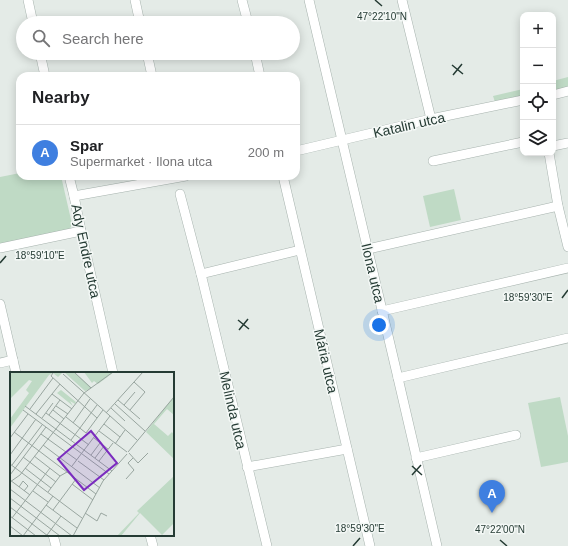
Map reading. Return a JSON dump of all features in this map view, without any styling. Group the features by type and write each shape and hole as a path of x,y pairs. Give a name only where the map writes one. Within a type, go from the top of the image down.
{"street":[{"path":"28,0 31,16"},
{"path":"135,0 138,16"},
{"path":"242,0 246,16"},
{"name":"Ilona utca","path":"309,0 437,546"},
{"path":"402,0 431,119"},
{"path":"42,60 44,72"},
{"path":"149,60 151,72"},
{"path":"256,60 259,72"},
{"path":"556,94 568,91"},
{"name":"Katalin utca","path":"300,150 431,119 520,101"},
{"path":"433,161 520,143"},
{"path":"556,145 568,143"},
{"path":"550,156 558,206 568,247"},
{"name":"Ady Endre utca","path":"70,180 113,372"},
{"path":"74,196 160,180"},
{"name":"Mária utca","path":"284,180 370,546"},
{"name":"Melinda utca","path":"180,194 201,274 266,546"},
{"path":"368,249 558,206"},
{"path":"0,248 81,230"},
{"path":"201,274 300,250"},
{"path":"382,311 568,268"},
{"path":"0,304 16,372"},
{"path":"398,378 568,338"},
{"path":"0,363 13,360"},
{"path":"416,458 516,435"},
{"path":"247,467 347,449"},
{"path":"53,536 56,546"},
{"path":"150,536 153,546"}],"green space":[{"path":"568,77 568,95 556,97 556,80"},
{"path":"520,90 520,102 495,102 493,96"},
{"path":"16,174 16,180 62,180 72,224 70,229 0,244 0,177"},
{"path":"454,189 461,220 430,227 423,196"},
{"path":"560,397 568,436 568,462 541,467 528,403"}],"place":[{"name":"Spar","path":"492,513"}]}
